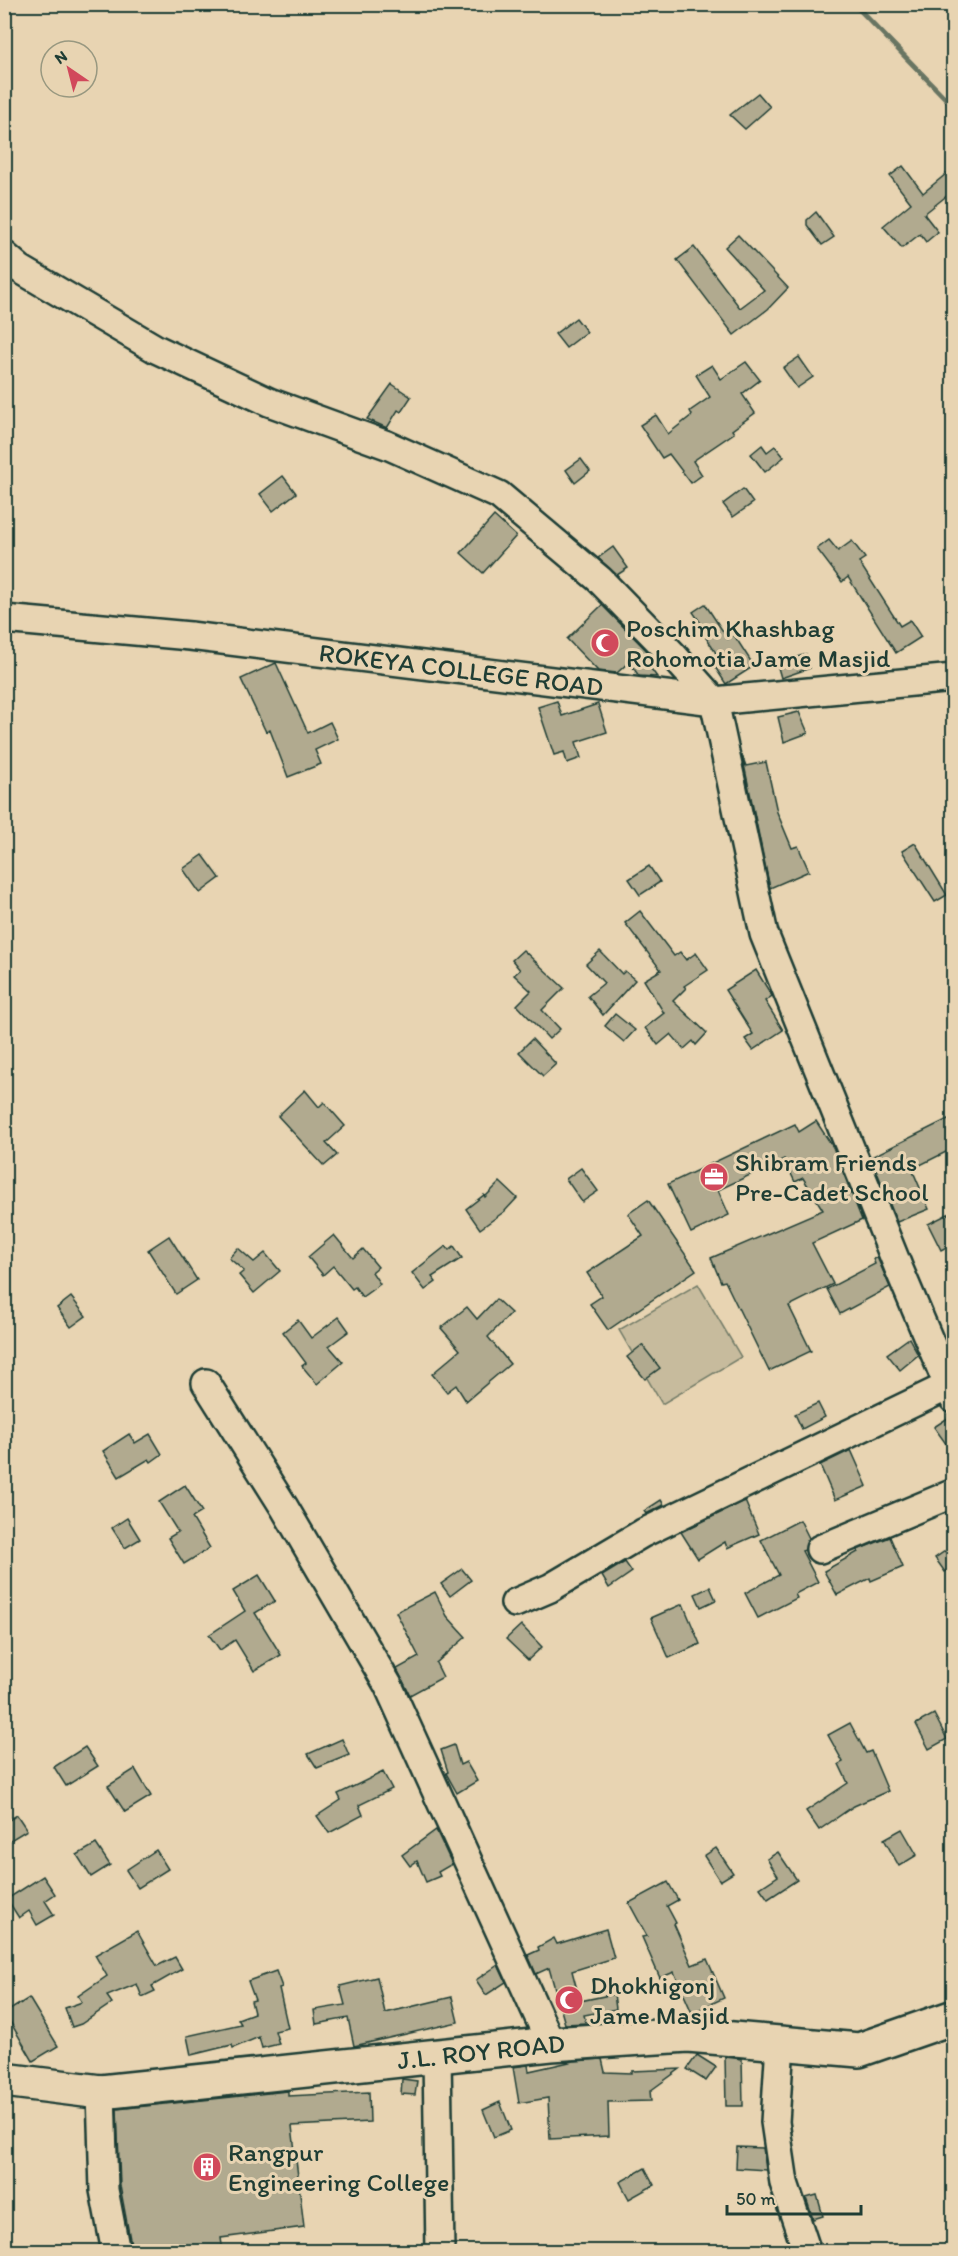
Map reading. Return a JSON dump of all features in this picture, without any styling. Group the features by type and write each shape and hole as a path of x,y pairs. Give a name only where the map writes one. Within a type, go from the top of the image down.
{"main road":[{"name":"J.L. ROY ROAD","path":"4,2080 101,2091 551,2044 688,2035 858,2050 954,2017"}],"street":[{"path":"4,255 20,269 156,349 269,402 387,445 499,495 599,579 714,700 764,934 951,1392 643,1533 550,1587 515,1603"},
{"name":"ROKEYA COLLEGE ROAD","path":"4,619 190,636 714,700 954,678"},
{"path":"206,1383 284,1507 388,1685 551,2044"},
{"path":"820,1549 954,1493"},
{"path":"780,2043 775,2122 784,2183 807,2252"},
{"path":"437,2056 440,2252"},
{"path":"101,2091 104,2190 116,2252"}],"shaded area":[{"path":"698,1284 741,1357 662,1404 619,1330"}],"building":[{"path":"758,93 770,107 745,129 730,115"},
{"path":"903,166 923,193 946,174 954,183 954,190 924,214 938,232 926,242 920,234 902,248 883,226 911,203 890,176"},
{"path":"816,212 834,237 822,245 807,225 807,220"},
{"path":"738,235 788,288 768,309 734,335 677,260 694,247 740,308 764,290 725,247"},
{"path":"576,318 587,332 566,348 555,334"},
{"path":"799,357 813,377 797,388 783,368"},
{"path":"746,362 760,380 742,394 755,413 732,430 734,433 693,461 702,475 691,483 669,454 662,458 640,425 656,415 668,434 692,415 690,411 710,397 696,375 712,365 721,379"},
{"path":"392,384 411,397 401,412 398,410 387,428 367,419"},
{"path":"762,445 767,452 775,446 784,457 765,472 751,454"},
{"path":"581,459 590,471 575,483 566,470"},
{"path":"283,476 296,493 273,511 260,494"},
{"path":"743,489 753,503 733,517 723,504"},
{"path":"494,516 516,536 483,573 461,553"},
{"path":"829,540 838,551 852,541 865,558 859,562 900,626 910,620 921,637 896,653 848,577 842,582 817,549"},
{"path":"613,547 628,568 617,575 598,558"},
{"path":"705,604 728,639 734,635 754,666 726,684 709,658 716,653 697,624 700,622 693,612"},
{"name":"Poschim Khashbag Rohomotia Jame Masjid","path":"602,605 650,654 643,658 657,677 639,676 629,662 617,673 598,671 567,639"},
{"path":"806,654 810,668 781,678 777,664"},
{"path":"276,663 308,733 330,722 338,739 315,750 321,764 288,777 270,730 266,732 241,679"},
{"path":"557,701 562,716 598,704 607,732 576,742 581,758 567,763 564,752 554,755 538,707"},
{"path":"799,712 808,733 784,742 778,717"},
{"path":"742,755 746,766 766,762 777,812 792,848 798,846 809,871 770,888"},
{"path":"915,843 947,895 935,902 902,851"},
{"path":"203,855 220,878 200,893 183,869"},
{"path":"649,866 660,882 640,895 629,879"},
{"path":"640,911 674,956 680,952 686,960 696,953 708,970 684,986 686,988 673,1001 707,1033 696,1045 693,1041 684,1049 671,1034 658,1045 645,1028 664,1013 644,980 661,970 625,923"},
{"path":"523,950 564,988 542,1010 560,1029 549,1039 517,1005 531,991 514,975 520,970 512,960"},
{"path":"600,951 622,974 625,971 635,980 603,1015 588,996 604,983 586,964"},
{"path":"756,970 772,996 765,1001 783,1030 753,1050 745,1039 753,1034 725,990"},
{"path":"615,1014 635,1030 624,1042 605,1026"},
{"path":"532,1039 556,1064 543,1076 519,1052"},
{"path":"305,1090 319,1107 324,1102 345,1126 326,1143 337,1155 324,1166 278,1116"},
{"path":"954,1116 954,1148 912,1169 929,1209 897,1222 871,1157"},
{"path":"816,1121 833,1147 862,1220 812,1243 833,1284 789,1306 811,1351 769,1371 725,1281 721,1282 711,1258 823,1210 803,1178 795,1182 784,1159 718,1190 729,1215 691,1233 668,1184 795,1124 799,1132"},
{"path":"581,1168 598,1191 582,1202 566,1179"},
{"path":"500,1182 517,1198 505,1211 480,1229 466,1209 484,1195 485,1197"},
{"path":"648,1200 696,1270 608,1330 590,1304 602,1296 587,1273 643,1236 628,1214"},
{"path":"954,1211 954,1243 941,1250 928,1224"},
{"path":"334,1235 353,1258 363,1249 378,1267 372,1272 380,1284 362,1297 355,1287 352,1289 333,1266 323,1275 308,1257"},
{"path":"169,1236 197,1280 176,1294 148,1250"},
{"path":"446,1246 449,1250 454,1246 462,1258 432,1277 436,1282 425,1290 412,1273"},
{"path":"238,1248 254,1262 265,1253 280,1271 254,1293 239,1275 244,1271 229,1258"},
{"path":"877,1257 890,1287 840,1314 827,1289 875,1264 873,1259"},
{"path":"71,1297 86,1316 71,1327 57,1308"},
{"path":"496,1299 511,1313 488,1337 510,1364 466,1401 456,1385 447,1392 432,1374 460,1350 441,1328 467,1307 477,1319"},
{"path":"339,1317 349,1331 329,1346 343,1362 317,1384 302,1366 306,1363 283,1332 298,1320 311,1338"},
{"path":"909,1338 918,1355 900,1370 887,1354"},
{"path":"642,1345 660,1368 645,1379 627,1357"},
{"path":"818,1403 825,1417 802,1429 795,1414"},
{"path":"954,1414 954,1455 934,1427"},
{"path":"129,1434 135,1443 150,1434 162,1454 151,1462 149,1459 119,1477 103,1451"},
{"path":"851,1450 867,1486 835,1500 820,1465"},
{"path":"185,1485 202,1512 192,1518 210,1548 184,1564 168,1538 178,1532 159,1502"},
{"path":"661,1500 664,1505 646,1514 644,1511"},
{"path":"745,1501 759,1534 727,1548 725,1542 698,1559 681,1532"},
{"path":"127,1518 140,1539 125,1548 112,1528"},
{"path":"800,1520 809,1538 805,1550 802,1551 818,1582 795,1594 797,1598 758,1618 745,1593 779,1575 761,1540"},
{"path":"890,1537 903,1567 871,1581 870,1578 837,1595 824,1571 858,1552 857,1550"},
{"path":"954,1545 954,1566 945,1572 935,1558"},
{"path":"625,1562 632,1572 609,1588 602,1576"},
{"path":"462,1569 471,1580 450,1596 441,1584"},
{"path":"259,1575 275,1601 255,1613 281,1655 254,1671 235,1640 220,1650 209,1635 245,1611 233,1591"},
{"path":"710,1587 716,1600 701,1607 695,1594"},
{"path":"435,1592 447,1616 466,1637 436,1663 443,1677 410,1695 397,1669 419,1657 396,1612"},
{"path":"683,1604 700,1644 669,1658 651,1618"},
{"path":"521,1625 542,1647 528,1660 506,1639"},
{"path":"934,1714 947,1739 929,1749 916,1724"},
{"path":"850,1723 866,1753 871,1751 888,1791 854,1806 819,1830 806,1811 848,1783 839,1764 843,1762 828,1735"},
{"path":"342,1739 349,1755 317,1768 308,1754"},
{"path":"454,1745 460,1765 466,1762 477,1781 457,1793 446,1773 448,1772 441,1750"},
{"path":"85,1747 98,1766 66,1786 54,1767"},
{"path":"135,1769 151,1796 125,1812 108,1786"},
{"path":"383,1772 392,1789 359,1805 363,1815 329,1833 317,1816 341,1800 338,1794"},
{"path":"17,1815 27,1830 4,1844 4,1823"},
{"path":"902,1829 917,1855 899,1866 884,1839"},
{"path":"436,1830 452,1864 438,1872 440,1876 426,1882 417,1861 410,1866 402,1855"},
{"path":"96,1844 110,1865 91,1877 77,1855"},
{"path":"716,1848 733,1873 720,1881 704,1856"},
{"path":"156,1850 168,1869 138,1888 126,1870"},
{"path":"778,1852 797,1880 768,1899 760,1888 778,1876 767,1859"},
{"path":"43,1876 55,1894 45,1901 54,1915 37,1925 29,1911 19,1918 7,1899"},
{"path":"668,1882 678,1900 667,1906 692,1965 707,1959 724,1998 692,2013 674,1972 660,1978 642,1937 647,1936 629,1903"},
{"path":"606,1929 614,1958 572,1971 580,2001 614,1994 616,2009 584,2015 586,2023 565,2024 549,1968 536,1974 528,1955 539,1950 538,1947 554,1938 557,1944"},
{"path":"137,1931 157,1966 175,1957 182,1969 152,1986 155,1991 142,1997 137,1984 107,1996 112,2003 81,2024 72,2027 65,2008 82,2002 78,1996 107,1976 95,1955"},
{"path":"498,1965 506,1982 486,1995 476,1980"},
{"path":"276,1971 282,1987 279,1988 288,2028 275,2031 279,2044 262,2048 259,2037 233,2048 232,2045 191,2055 187,2036 241,2024 238,2019 254,2013 251,2001 255,2000 248,1981"},
{"path":"377,1977 385,2013 452,1997 458,2022 354,2046 348,2018 316,2024 314,2010 345,2005 340,1986"},
{"path":"29,1998 58,2046 33,2061 5,2013"},
{"path":"697,2055 716,2067 706,2081 687,2069"},
{"path":"725,2057 742,2059 743,2106 726,2106"},
{"path":"602,2059 605,2072 632,2073 632,2071 680,2069 650,2091 651,2101 608,2102 609,2136 550,2139 548,2098 519,2103 513,2067 528,2065 529,2071 574,2061"},
{"path":"402,2079 417,2081 415,2095 401,2094"},
{"name":"Rangpur Engineering College","path":"288,2091 288,2096 369,2092 370,2122 292,2126 304,2227 221,2238 223,2252 164,2252 163,2245 132,2250 120,2186 117,2109"},
{"path":"500,2102 511,2130 494,2137 483,2110"},
{"path":"737,2147 763,2148 766,2170 736,2168"},
{"path":"645,2168 654,2185 629,2199 620,2182"},
{"path":"817,2195 823,2216 813,2219 806,2198"}],"waterway":[{"path":"854,4 954,107"}],"place":[{"name":"Poschim Khashbag Rohomotia Jame Masjid","path":"605,643"},
{"name":"Shibram Friends Pre-Cadet School","path":"714,1177"},
{"name":"Dhokhigonj Jame Masjid","path":"569,2000"},
{"name":"Rangpur Engineering College","path":"207,2167"}]}
